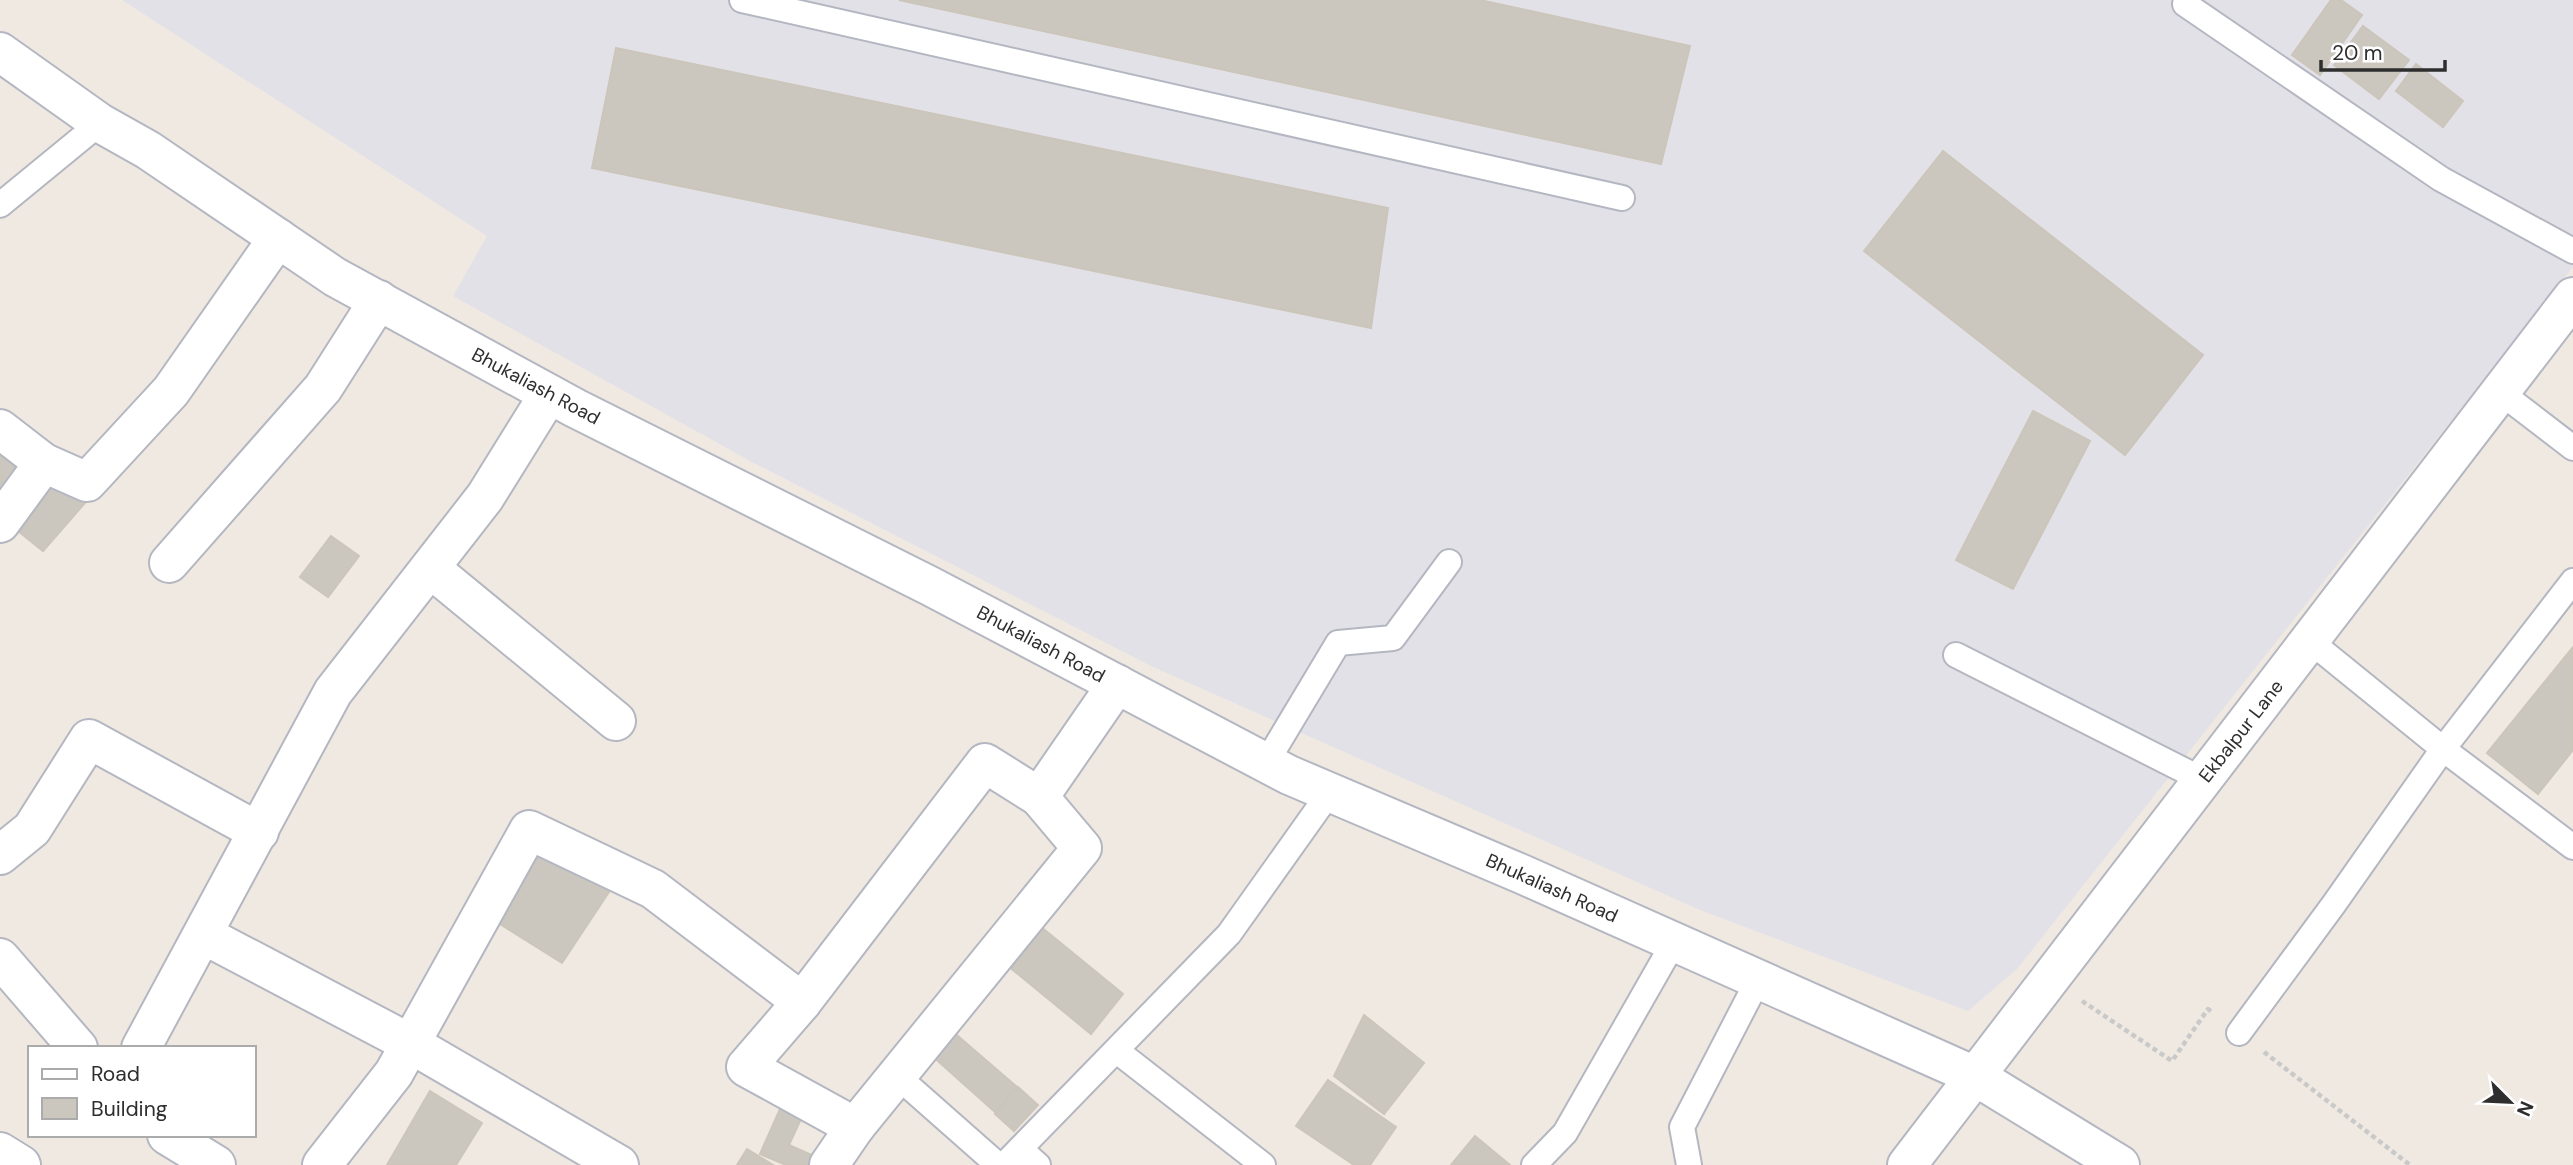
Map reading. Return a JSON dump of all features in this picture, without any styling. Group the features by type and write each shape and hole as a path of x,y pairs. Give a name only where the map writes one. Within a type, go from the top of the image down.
{"street":[{"name":"Bhukaliash Road","path":"0,52 100,123 148,150 335,277 549,394 1266,763 1975,1076 2120,1165"},
{"path":"0,429 44,463 87,482 170,391 278,238"},
{"name":"Ekbalpur Lane","path":"1907,1165 2573,297"},
{"path":"169,563 323,388 379,300"},
{"path":"142,1046 333,692 485,497 549,394"},
{"path":"0,523 44,463"},
{"path":"429,568 616,721"},
{"path":"1039,797 1117,684"},
{"path":"0,855 32,829 89,739 258,832"},
{"path":"829,1165 855,1126 1082,848 1039,797 985,763 802,1002 746,1067 855,1126"},
{"path":"322,1165 394,1073 529,830 653,890 802,1002"},
{"path":"204,935 411,1044 619,1165"},
{"path":"0,958 76,1046"},
{"path":"170,1137 216,1165"},
{"path":"0,1152 21,1165"}],"lane":[{"path":"742,0 1622,198"},
{"path":"2185,4 2441,179 2573,251"},
{"path":"0,205 100,123"},
{"path":"2500,392 2573,448"},
{"path":"1266,763 1338,643 1393,638 1449,562"},
{"path":"2239,1033 2443,749 2573,581"},
{"path":"2310,641 2443,749 2573,847"},
{"path":"1956,655 2203,780"},
{"path":"1021,1160 1117,1051 1229,933 1330,792"},
{"path":"1534,1165 1566,1133 1674,942"},
{"path":"1689,1165 1682,1127 1758,980"},
{"path":"1117,1051 1263,1165"},
{"path":"896,1075 998,1165"}],"shaded area":[{"path":"122,0 2573,0 2573,267 2017,969 1968,1011 1700,910 1153,667 752,462 453,296 487,236"}],"building":[{"path":"899,0 1480,0 1690,46 1661,164"},
{"path":"2331,0 2341,0 2362,15 2320,75 2292,55"},
{"path":"2363,26 2409,60 2379,99 2334,65"},
{"path":"616,48 1388,208 1371,328 592,168"},
{"path":"2416,64 2463,101 2443,127 2396,91"},
{"path":"1943,151 2203,355 2125,455 1864,251"},
{"path":"2033,411 2090,441 2013,589 1956,560"},
{"path":"0,455 26,474 0,510"},
{"path":"52,473 91,496 43,551 12,526"},
{"path":"331,536 359,556 328,597 300,577"},
{"path":"2573,647 2573,750 2538,794 2487,753"},
{"path":"537,839 617,880 562,963 487,916"},
{"path":"1035,922 1123,994 1091,1034 1002,961"},
{"path":"1364,1015 1424,1063 1384,1114 1334,1076"},
{"path":"951,1030 1017,1087 995,1112 930,1054"},
{"path":"1328,1080 1396,1127 1370,1165 1354,1165 1296,1126"},
{"path":"1018,1087 1038,1105 1014,1131 995,1114"},
{"path":"430,1091 482,1123 456,1165 387,1165"},
{"path":"780,1109 801,1119 789,1145 816,1157 812,1165 786,1165 760,1154"},
{"path":"1475,1136 1510,1165 1451,1165"},
{"path":"747,1149 773,1165 737,1165"}]}
